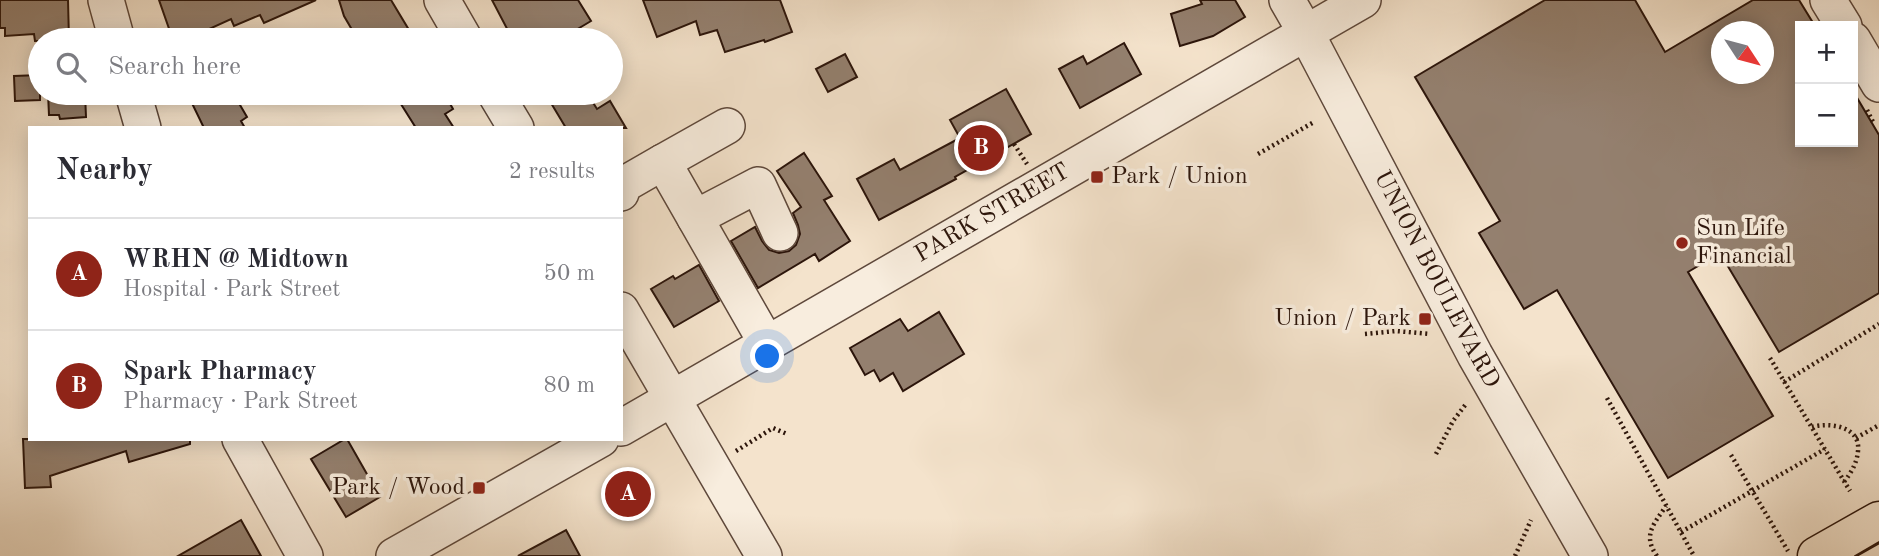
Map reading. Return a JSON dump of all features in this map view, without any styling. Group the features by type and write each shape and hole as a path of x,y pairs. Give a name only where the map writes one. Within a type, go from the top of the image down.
{"main road":[{"path":"1803,555 1879,521"}],"street":[{"path":"106,0 114,28"},
{"path":"442,0 458,28"},
{"name":"UNION BOULEVARD","path":"1287,0 1475,355 1590,556"},
{"name":"PARK STREET","path":"623,427 1363,0"},
{"path":"1829,0 1841,21"},
{"path":"1858,48 1879,84"},
{"path":"136,105 142,126"},
{"path":"502,105 515,126"},
{"path":"623,185 727,126"},
{"path":"663,162 767,345"},
{"path":"695,218 758,185 780,233"},
{"path":"623,313 764,556"},
{"path":"241,441 305,556"},
{"path":"394,556 597,441"}],"path":[{"path":"1258,154 1314,122"},
{"path":"1014,144 1031,170"},
{"path":"1784,382 1879,324"},
{"path":"1365,334 1396,331 1430,334"},
{"path":"1770,358 1850,491"},
{"path":"1607,398 1694,556"},
{"path":"1436,454 1453,421 1466,404"},
{"path":"1812,427 1830,424 1844,428 1856,438 1859,450 1854,468 1844,482"},
{"path":"1856,438 1879,425"},
{"path":"736,451 774,428 787,433"},
{"path":"1681,532 1825,449"},
{"path":"1731,455 1752,491 1803,555"},
{"path":"1657,556 1649,539 1651,527 1666,506"},
{"path":"1515,556 1531,520"}],"building":[{"path":"0,0 68,0 69,28 28,28 28,34 5,36 5,28 0,28"},
{"path":"159,0 316,0 264,23 260,15 234,26 231,19 211,28 169,28"},
{"path":"339,0 391,0 408,28 351,28"},
{"path":"492,0 578,0 591,21 579,28 507,28"},
{"path":"643,0 780,0 792,32 725,52 717,30 700,35 696,21 657,37"},
{"path":"1200,0 1235,0 1245,17 1213,36 1180,46 1171,14 1202,4"},
{"name":"Sun Life Financial","path":"1545,0 1635,0 1665,52 1711,25 1711,84 1774,84 1774,21 1717,21 1753,0 1799,0 1812,21 1795,21 1795,147 1858,147 1858,99 1879,135 1879,293 1779,352 1720,253 1688,272 1773,416 1668,478 1557,290 1524,309 1479,233 1500,221 1415,77"},
{"path":"1124,43 1141,74 1080,108 1059,69 1083,56 1087,64"},
{"path":"845,54 857,77 828,92 816,69"},
{"path":"28,75 28,100 15,101 14,76"},
{"path":"1006,89 1031,134 955,177 956,179 879,220 857,179 894,159 900,170 960,138 950,120"},
{"path":"49,105 86,105 86,117 60,119 59,115 49,115"},
{"path":"193,105 240,105 247,117 241,121 244,126 203,126"},
{"path":"402,105 451,105 453,109 445,114 453,126 415,126"},
{"path":"552,105 594,105 597,109 604,105 612,105 626,128 623,126 565,126"},
{"path":"804,153 832,196 824,200 850,241 819,261 815,254 758,288 731,241 755,227 769,250 779,253 789,251 796,245 800,234 793,213 801,207 777,171"},
{"path":"699,265 719,301 674,327 651,289"},
{"path":"939,312 964,354 903,391 893,373 880,381 874,370 865,375 850,348 900,319 908,331"},
{"path":"23,439 190,441 190,444 129,462 126,451 50,476 51,487 25,488"},
{"path":"342,441 348,441 380,497 346,517 311,459"},
{"path":"241,520 261,556 178,556"},
{"path":"566,530 580,556 518,556"}],"tram line":[{"path":"1855,556 1879,542"}],"place":[{"name":"Spark Pharmacy","path":"981,148"},
{"name":"Park / Union","path":"1097,177"},
{"name":"Sun Life Financial","path":"1682,243"},
{"name":"Union / Park","path":"1425,319"},
{"name":"Park / Wood","path":"479,488"},
{"name":"WRHN @ Midtown","path":"628,494"}]}
